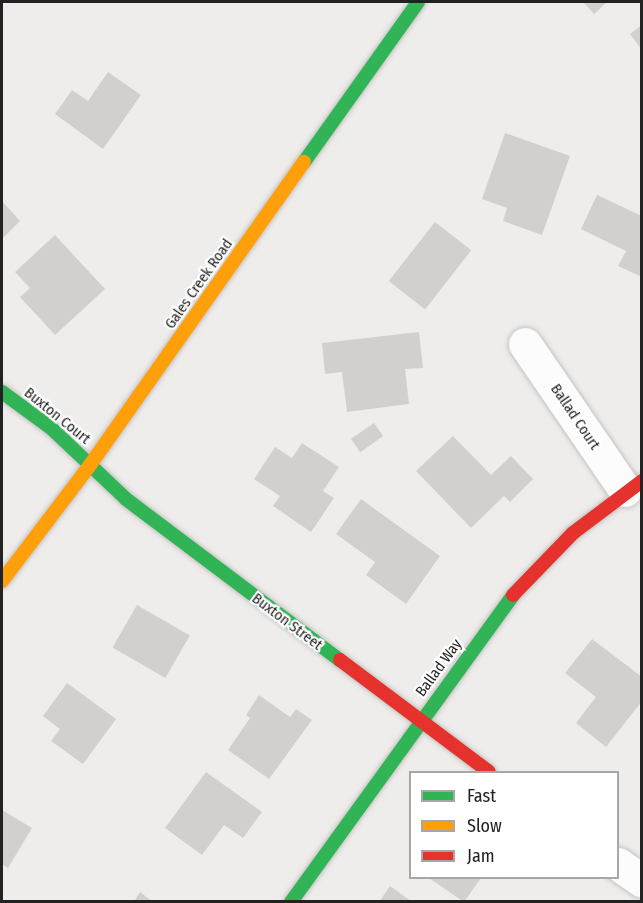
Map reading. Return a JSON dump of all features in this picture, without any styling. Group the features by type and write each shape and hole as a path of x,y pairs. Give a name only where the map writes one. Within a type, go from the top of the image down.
{"street":[{"name":"Gales Creek Road","path":"2,581 90,465 418,2"},
{"name":"Ballad Court","path":"525,344 633,485"},
{"name":"Buxton Court","path":"2,392 51,428 90,465"},
{"name":"Buxton Street","path":"90,465 126,499 420,724 488,771"},
{"name":"Ballad Way","path":"291,902 525,579 633,485"},
{"path":"619,865 642,880"}],"building":[{"path":"583,2 607,2 594,14"},
{"path":"642,25 642,50 630,34"},
{"path":"108,72 141,95 103,149 55,114 72,90 88,101"},
{"path":"505,133 570,156 542,235 503,221 507,208 482,199"},
{"path":"597,195 642,216 642,277 618,266 626,251 581,229"},
{"path":"2,201 20,221 2,239"},
{"path":"435,222 471,250 425,309 389,281"},
{"path":"55,235 105,289 55,335 20,297 30,288 15,272"},
{"path":"419,332 423,368 405,369 409,404 347,412 342,372 325,374 322,343"},
{"path":"374,423 383,436 360,452 351,439"},
{"path":"453,436 491,475 511,456 533,479 510,502 504,496 471,528 416,471"},
{"path":"302,443 339,467 323,491 334,498 311,532 273,506 280,496 254,479 275,447 292,458"},
{"path":"361,499 440,556 406,604 366,575 375,562 336,534"},
{"path":"137,605 190,636 165,678 112,647"},
{"path":"592,639 642,677 642,701 606,747 576,723 596,697 565,673"},
{"path":"67,683 116,719 83,764 51,741 60,729 43,716"},
{"path":"259,695 290,717 296,709 312,720 269,779 228,750 250,718 246,715"},
{"path":"206,772 262,812 243,838 224,825 202,855 165,828"},
{"path":"2,810 32,828 8,868 2,864"},
{"path":"430,879 480,879 464,902"},
{"path":"390,886 412,902 379,902"},
{"path":"140,892 153,902 134,902"}],"traffic: fast":[{"path":"304,162 418,2"},
{"path":"2,392 51,428 126,499 340,660"},
{"path":"291,902 513,595"}],"traffic: slow":[{"path":"2,581 90,465 304,162"}],"traffic: jam":[{"path":"513,595 573,533 642,481"},
{"path":"340,660 488,771"}]}
